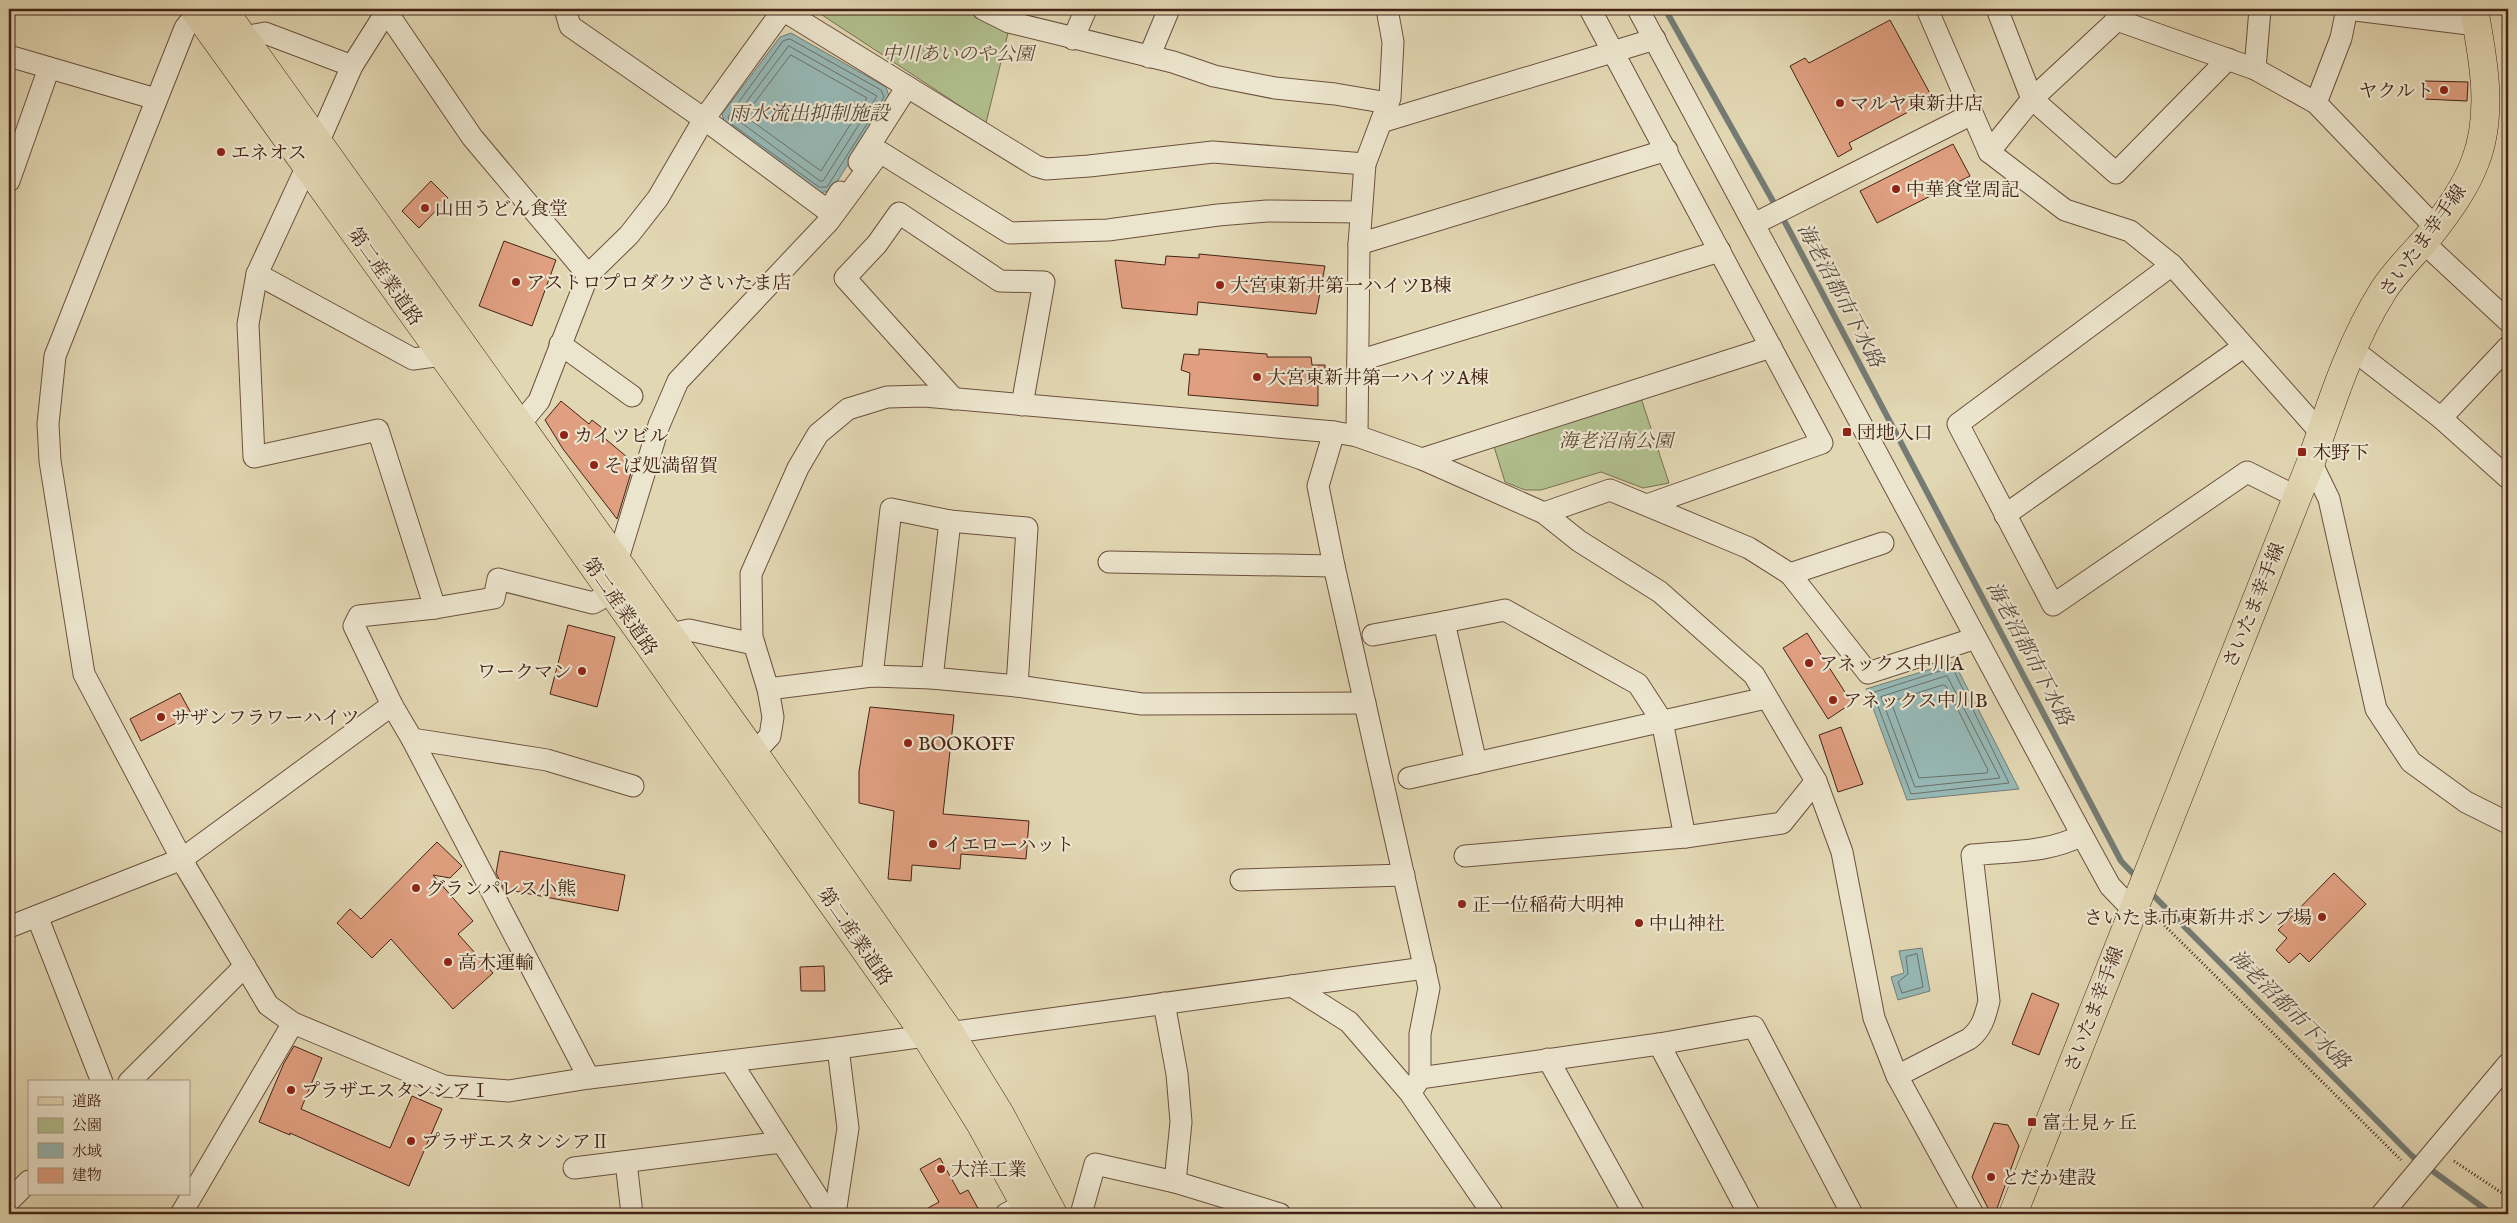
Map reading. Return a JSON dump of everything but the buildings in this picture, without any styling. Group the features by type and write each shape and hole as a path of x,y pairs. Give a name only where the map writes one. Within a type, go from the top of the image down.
{"main road":[{"name":"第二産業道路","path":"205,10 244,37 313,154 442,355 611,593 1000,1114 1053,1214"},
{"name":"第二産業道路","path":"205,10 519,425 754,752 938,1033 1020,1211"},
{"name":"さいたま幸手線","path":"2013,1214 2136,899 2311,462 2352,349 2366,318 2385,288 2430,235 2460,193 2476,161 2484,103 2484,63 2476,17"}],"street":[{"path":"565,9 570,26 704,119 828,211 907,87"},
{"path":"519,425 539,401 588,275 629,235 658,198 704,119 782,9 1036,166 1046,169 1213,152 1365,164"},
{"path":"984,9 1009,22 1149,57 1214,76 1275,88 1335,94 1385,112 1614,52 1655,39"},
{"path":"1073,39 1086,9"},
{"path":"1149,57 1169,9"},
{"path":"1357,436 1361,212 1365,164 1385,112 1393,42 1387,9"},
{"path":"1590,9 1822,443 1646,505"},
{"path":"1638,9 1760,221 1976,638 2110,886 2136,899"},
{"path":"1927,9 1989,152 2065,210 2130,231 2172,265 2321,433"},
{"path":"1997,9 2032,100 2116,173 2228,59"},
{"path":"2256,69 2260,9"},
{"path":"2316,103 2341,38 2347,9 2476,17"},
{"path":"205,10 185,28 55,356 48,424 50,461 84,674 182,859 268,1004 293,1023 444,1086 509,1091 589,1078 838,1048 1425,968"},
{"path":"435,608 378,430 254,457 248,324 257,274 352,66 387,10 472,137 588,275"},
{"path":"1989,152 2032,100 2116,14 2256,69 2316,103 2430,235 2508,320"},
{"path":"244,37 265,33 352,66"},
{"path":"9,56 156,99"},
{"path":"9,182 49,68"},
{"path":"1760,221 1972,114"},
{"path":"1359,244 1667,150"},
{"path":"618,562 659,425 678,381 830,221 880,152 1010,233 1108,230 1218,215 1267,211 1361,212"},
{"path":"954,399 844,278 876,244 899,213 1000,282 1044,282 1022,405"},
{"path":"1358,361 1720,251"},
{"path":"2172,265 1958,424 2053,605 2247,472 2297,497"},
{"path":"257,274 413,359 442,355"},
{"path":"560,344 632,396"},
{"path":"2006,515 2243,347"},
{"path":"2441,418 2508,347"},
{"path":"1422,459 1771,348"},
{"path":"2352,349 2441,418 2508,478"},
{"path":"754,752 770,736 773,717 768,689 754,644 751,574 798,468 818,434 848,409 887,397 954,399 1334,432 1357,436 1422,459 1544,513 1579,540 1660,592 1754,676 1816,782 1842,852 1874,1018 1897,1076 1973,1214"},
{"path":"1334,432 1318,486 1334,566 1429,988 1420,1034 1415,1086"},
{"path":"2311,462 2329,499 2376,709 2411,762 2466,802 2508,823"},
{"path":"1544,513 1610,490 1749,548 1790,574 1868,673 1976,638"},
{"path":"872,676 891,509 950,521 1027,528 1017,686"},
{"path":"932,678 950,521"},
{"path":"1790,574 1883,543"},
{"path":"1109,562 1334,566"},
{"path":"589,1078 412,739 392,705 354,626 359,616 435,608 494,598 498,579 593,603 611,593"},
{"path":"1373,636 1504,610 1638,684 1662,721 1685,837"},
{"path":"1444,622 1476,762"},
{"path":"669,634 689,630 754,644"},
{"path":"768,689 872,676 932,678 1017,686 1142,704 1365,703"},
{"path":"1409,778 1766,698"},
{"path":"9,927 182,859 392,705"},
{"path":"412,739 547,760 633,786"},
{"path":"1465,856 1685,837 1782,823 1816,782"},
{"path":"1897,1076 1969,1039 1978,1032 1985,1017 1989,1001 1972,855 2052,847 2066,844 2082,835"},
{"path":"1242,880 1404,875"},
{"path":"37,916 101,1080"},
{"path":"130,1080 245,966"},
{"path":"1292,986 1349,1022 1415,1086 1493,1214"},
{"path":"1164,1003 1177,1074 1181,1122 1175,1182"},
{"path":"182,1214 293,1023"},
{"path":"1415,1086 1548,1059 1659,1044 1754,1027 1852,1214"},
{"path":"1659,1044 1749,1214"},
{"path":"828,1209 848,1128 838,1048"},
{"path":"1548,1059 1634,1214"},
{"path":"731,1062 828,1209"},
{"path":"2382,1214 2508,1064"},
{"path":"574,1168 782,1142"},
{"path":"626,1162 632,1214"},
{"path":"1081,1214 1095,1164 1175,1182 1280,1214"},
{"path":"9,1201 28,1182"}],"path":[{"path":"2136,899 2425,1163 2508,1198"}],"green space":[{"name":"中川あいのや公園","path":"813,9 973,9 1009,29 986,123"},
{"name":"海老沼南公園","path":"1640,395 1669,483 1643,488 1601,472 1541,490 1525,490 1505,482 1492,440"}],"water":[{"name":"雨水流出抑制施設","path":"791,33 886,87 890,99 831,191 818,193 725,125 722,114 780,37"},
{"path":"1954,662 2019,789 1907,800 1866,689"},
{"path":"1922,948 1930,991 1898,1000 1891,977 1904,973 1899,951"}],"waterway":[{"name":"海老沼都市下水路","path":"1665,9 1787,226 2121,861 2138,879"},
{"name":"海老沼都市下水路","path":"2148,890 2412,1156 2492,1214"}],"place":[{"name":"ヤクルト","path":"2444,90"},
{"name":"マルヤ東新井店","path":"1840,103"},
{"name":"エネオス","path":"221,152"},
{"name":"中華食堂周記","path":"1896,189"},
{"name":"山田うどん食堂","path":"425,208"},
{"name":"アストロプロダクツさいたま店","path":"516,282"},
{"name":"大宮東新井第一ハイツB棟","path":"1220,285"},
{"name":"大宮東新井第一ハイツA棟","path":"1257,377"},
{"name":"団地入口","path":"1847,432"},
{"name":"カイツビル","path":"564,435"},
{"name":"木野下","path":"2302,452"},
{"name":"そば処満留賀","path":"594,465"},
{"name":"アネックス中川A","path":"1809,663"},
{"name":"ワークマン","path":"582,671"},
{"name":"アネックス中川B","path":"1833,700"},
{"name":"サザンフラワーハイツ","path":"161,717"},
{"name":"BOOKOFF","path":"908,743"},
{"name":"イエローハット","path":"933,844"},
{"name":"グランパレス小熊","path":"416,888"},
{"name":"正一位稲荷大明神","path":"1462,904"},
{"name":"さいたま市東新井ポンプ場","path":"2322,917"},
{"name":"中山神社","path":"1639,923"},
{"name":"高木運輸","path":"448,962"},
{"name":"プラザエスタンシアⅠ","path":"291,1090"},
{"name":"富士見ヶ丘","path":"2032,1122"},
{"name":"プラザエスタンシアⅡ","path":"411,1141"},
{"name":"大洋工業","path":"941,1169"},
{"name":"とだか建設","path":"1991,1177"}]}
